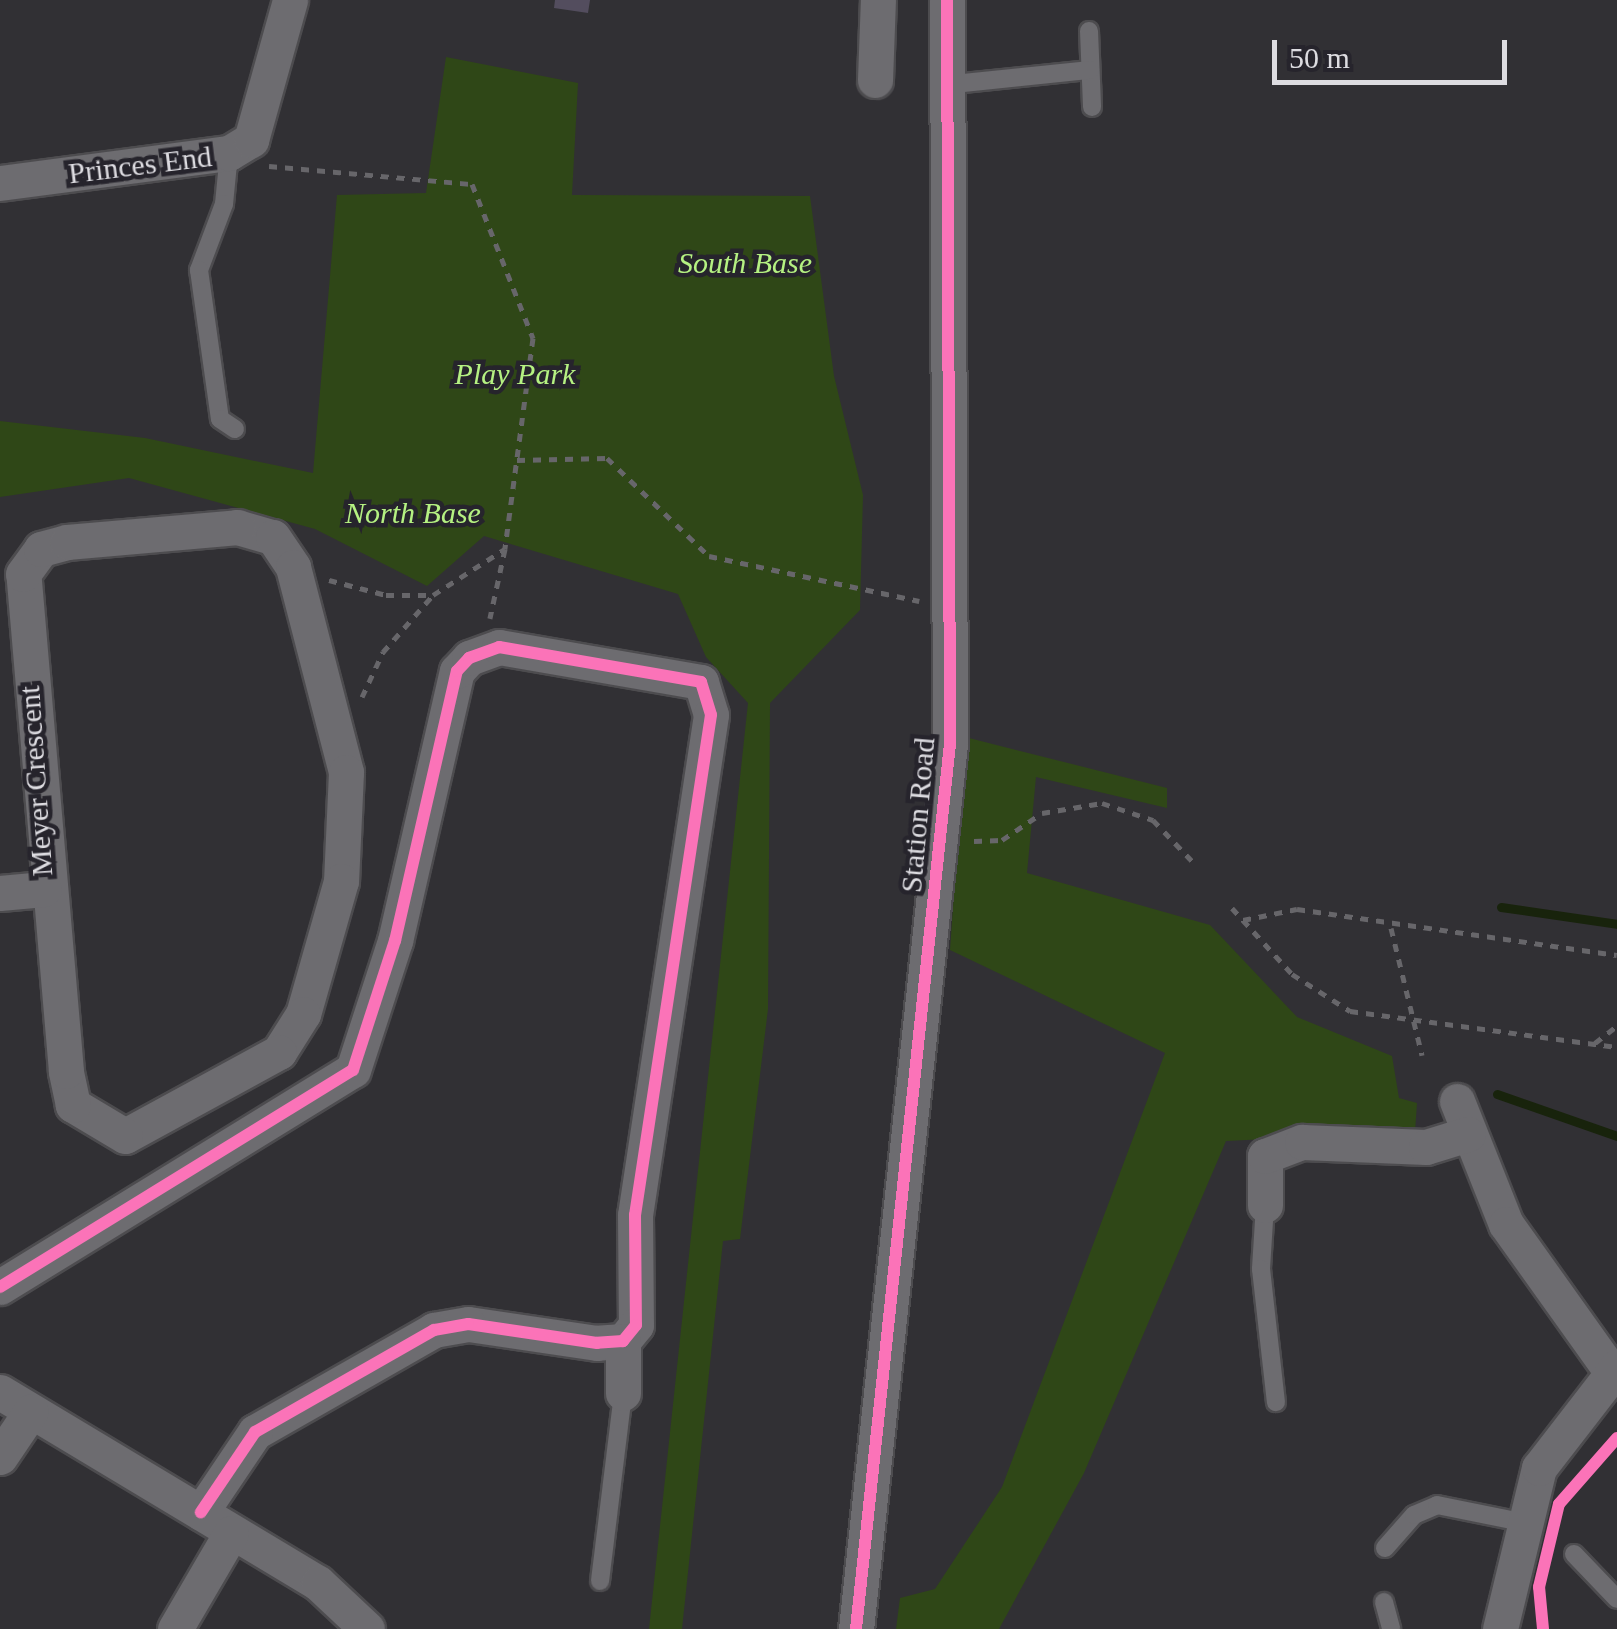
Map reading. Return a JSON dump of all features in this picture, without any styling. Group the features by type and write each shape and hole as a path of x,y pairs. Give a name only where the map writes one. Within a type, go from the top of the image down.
{"street":[{"name":"Princes End","path":"0,184 228,154 251,140 290,0"},
{"path":"875,80 878,0"},
{"name":"Station Road","path":"856,1629 942,841 949,607 944,85 947,0"},
{"name":"Meyer Crescent","path":"236,528 273,537 289,562 340,739 349,807 342,881 292,1037 255,1069 149,1130 104,1130 72,1104 44,889 22,608 29,559 67,542 236,528"},
{"path":"0,1287 352,1070 395,941 457,671 483,650 679,672 701,682 710,700 634,1216 636,1325 623,1341 623,1393"},
{"path":"0,893 44,889"},
{"path":"1265,1206 1265,1156 1302,1142 1426,1147 1462,1118 1506,1224 1614,1369 1539,1468 1522,1522 1500,1629"},
{"path":"201,1512 255,1432 434,1330 468,1324 623,1341"},
{"path":"0,1392 318,1583 367,1629"},
{"path":"0,1456 32,1411"},
{"path":"175,1629 231,1533"}],"lane":[{"path":"1089,31 1092,107"},
{"path":"944,85 1090,70"},
{"path":"228,154 224,204 198,270 220,419 235,429"},
{"path":"1265,1206 1276,1402"},
{"path":"600,1581 623,1393"},
{"path":"1385,1548 1414,1515 1437,1505 1522,1522"},
{"path":"1574,1554 1617,1599"},
{"path":"1384,1602 1391,1629"}],"path":[{"path":"228,154 248,164 472,184 532,338 505,548 483,650"},
{"path":"517,460 606,458 709,556 949,607"},
{"path":"362,717 366,680 434,594 505,548"},
{"path":"289,562 386,595 434,594"},
{"path":"942,841 1002,840 1042,813 1102,803 1152,820 1192,861"},
{"path":"1232,908 1292,974 1350,1011 1418,1026 1617,1046"},
{"path":"1243,920 1298,909 1391,928 1617,956"},
{"path":"1391,928 1422,1054"},
{"path":"1593,1044 1617,1026"}],"green space":[{"path":"446,57 578,83 572,195 810,196 834,376 863,495 860,610 770,703 768,1009 740,1239 723,1241 682,1629 649,1629 748,703 706,657 678,594 484,536 427,586 315,529 129,478 0,497 0,421 145,438 313,473 337,195 426,193"},
{"path":"965,737 1167,788 1167,808 1036,777 1027,873 1210,925 1297,1017 1392,1056 1399,1098 1417,1103 1415,1132 1226,1141 1084,1473 999,1629 896,1629 900,1598 935,1589 1002,1487 1165,1053 950,950"}],"building":[{"path":"555,0 590,0 588,13 554,8"}],"waterway":[{"path":"1501,907 1617,924"},
{"path":"1497,1094 1617,1136"}],"cycle path":[{"path":"856,1629 950,743 947,0"},
{"path":"0,1287 353,1070 395,941 457,671 469,658 499,647 701,682 711,715 635,1215 636,1325 623,1341 597,1343 468,1324 434,1330 255,1432 201,1512"},
{"path":"1543,1629 1539,1587 1559,1504 1617,1438"}],"park label":[{"name":"South Base","path":"745,263"},
{"name":"Play Park","path":"515,374"},
{"name":"North Base","path":"413,513"}]}
